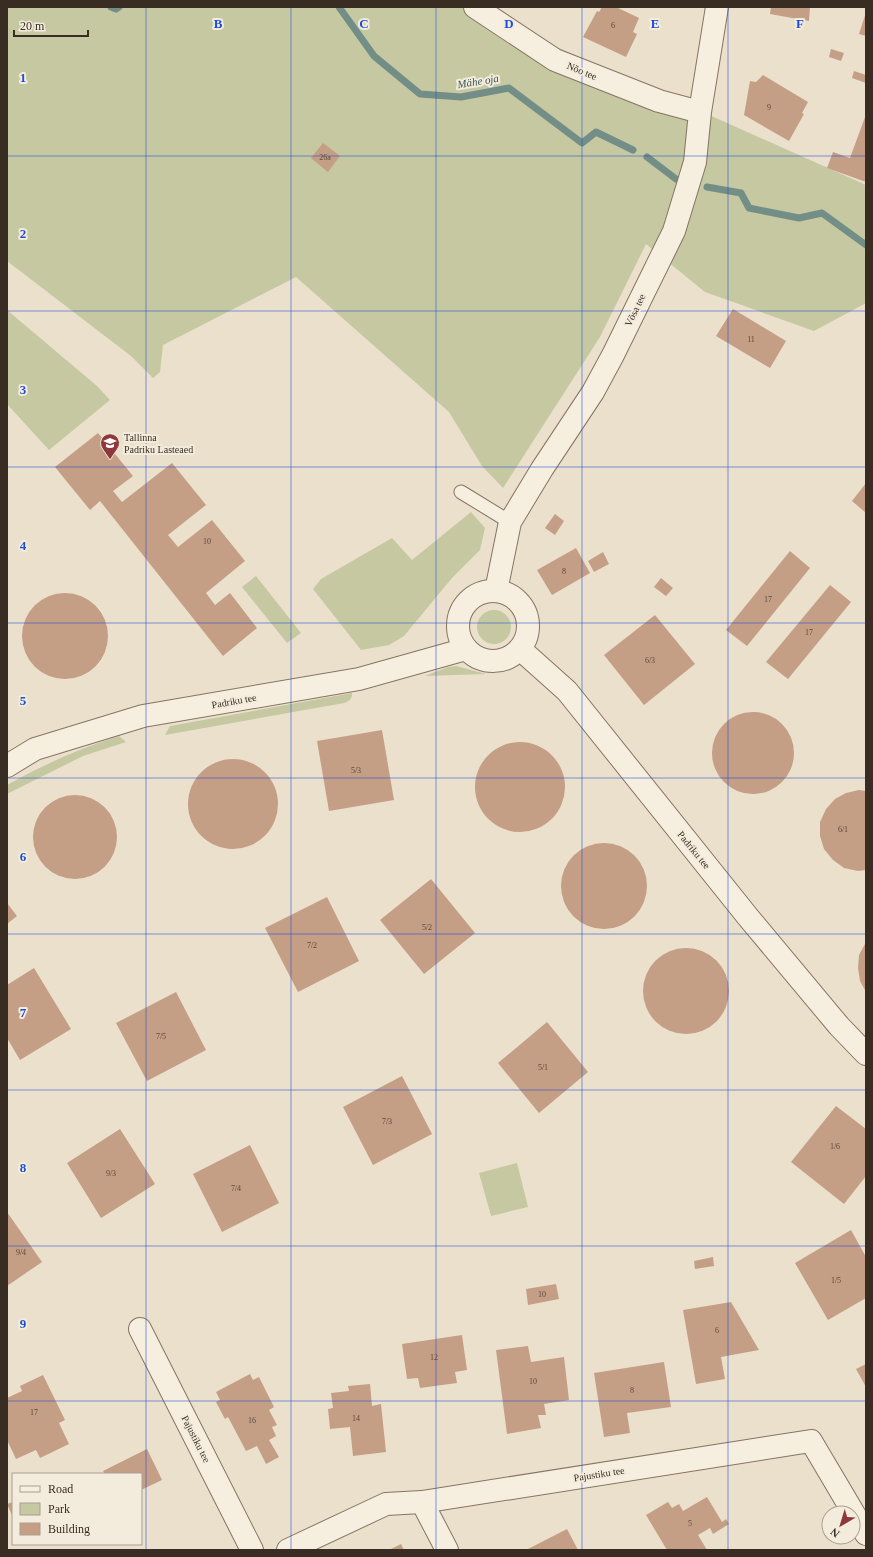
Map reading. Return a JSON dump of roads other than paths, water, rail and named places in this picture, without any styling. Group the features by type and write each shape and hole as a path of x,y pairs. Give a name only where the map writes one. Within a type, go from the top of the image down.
{"street":[{"name":"Nõo tee","path":"475,7 555,60 659,101 700,112"},
{"name":"Võsa tee","path":"496,591 510,522 542,469 593,392 674,232 695,162 700,112 717,7"},
{"path":"486,591 506,593 515,598 527,614 528,633 520,649 511,657 499,661 487,661 475,657 466,650 460,640 458,620 461,610 468,601 476,595 486,591"},
{"name":"Padriku tee","path":"520,649 567,691 748,917 839,1026 866,1054"},
{"name":"Padriku tee","path":"7,766 35,748 143,716 359,679 466,650"},
{"name":"Pajustiku tee","path":"140,1329 252,1550"},
{"name":"Pajustiku tee","path":"288,1550 386,1504 422,1502 811,1441 866,1534"},
{"path":"422,1502 447,1550"}],"lane":[{"path":"462,492 510,522"}],"waterway":[{"name":"Mähe oja","path":"111,7 116,9 119,7"},
{"name":"Mähe oja","path":"339,7 374,56 420,94 461,97 509,88 582,143 596,132 633,150"},
{"name":"Mähe oja","path":"647,157 676,179"},
{"path":"707,187 741,193 749,208 799,218 822,213 866,245"}],"place":[{"name":"Tallinna Padriku Lasteaed","path":"110,460"}]}
